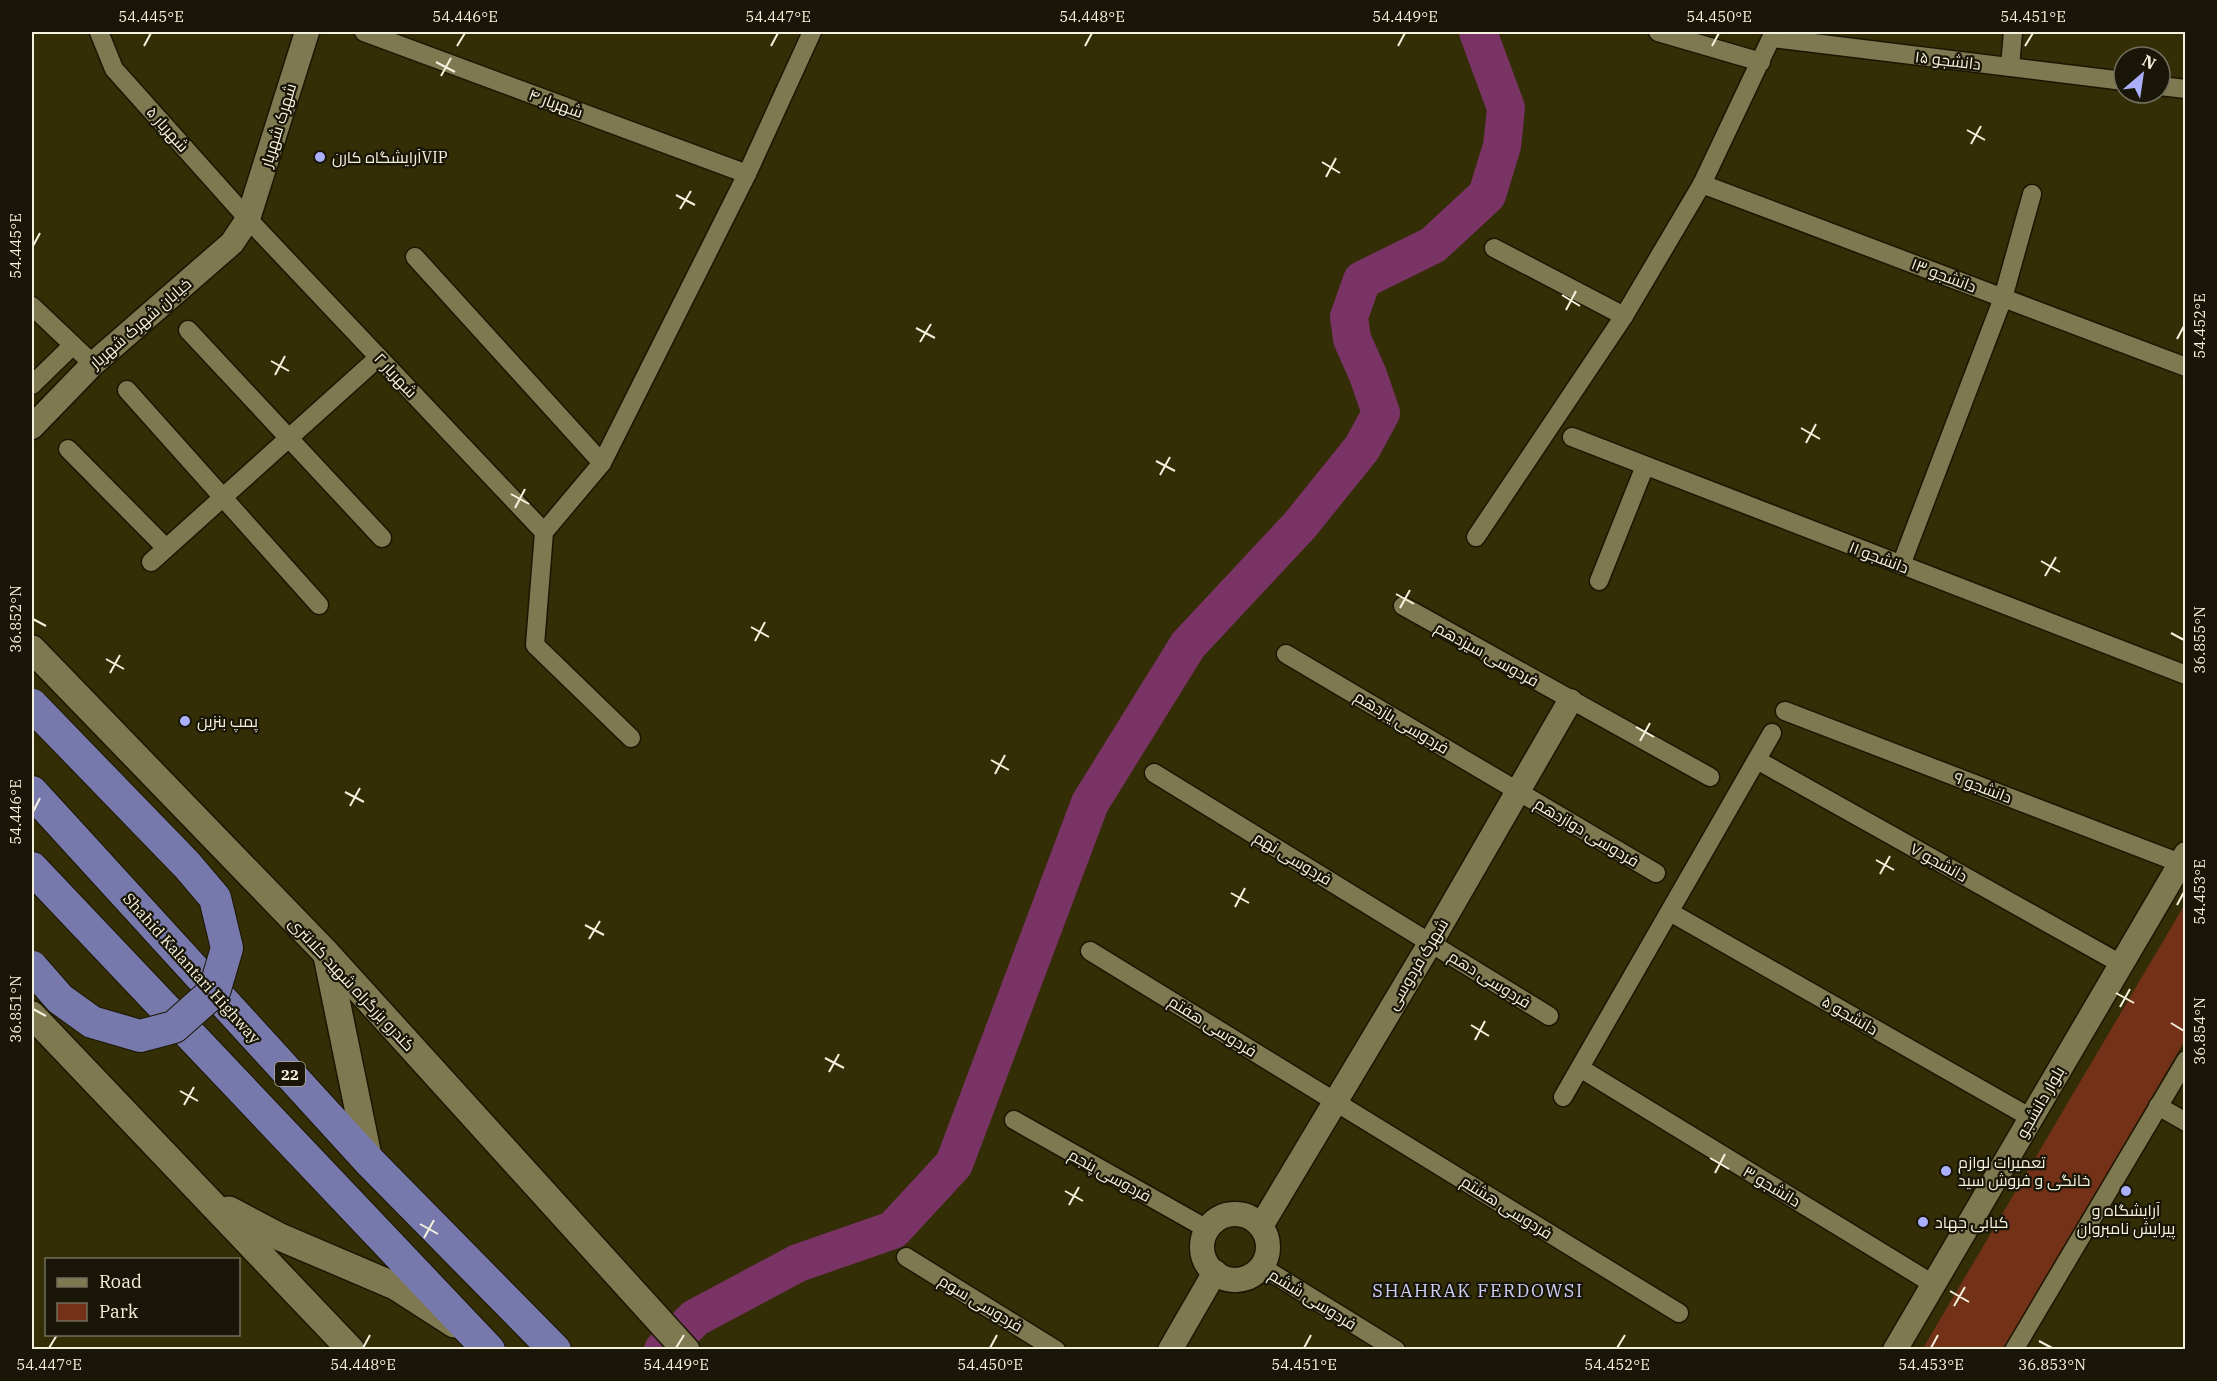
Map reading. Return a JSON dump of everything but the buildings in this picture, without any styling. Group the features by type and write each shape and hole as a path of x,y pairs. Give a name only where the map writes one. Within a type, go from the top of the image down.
{"highway":[{"path":"32,705 187,865 215,898 227,948 212,993 174,1026 140,1036 92,1022 60,999 32,967"},
{"name":"Shahid Kalantari Highway","path":"32,792 369,1161 555,1350"},
{"path":"32,868 485,1345"}],"main road":[{"name":"کندرو بزرگراه شهید کلانتری","path":"32,649 327,954 686,1349"},
{"path":"327,954 369,1161"},
{"path":"32,1016 351,1350"},
{"path":"210,1200 280,1237 395,1286 485,1345"}],"street":[{"name":"۵ شهریار","path":"99,32 114,69 248,219"},
{"name":"شهرک شهریار","path":"248,219 307,32"},
{"name":"شهریار ۴","path":"364,32 747,174"},
{"path":"631,738 535,645 544,532 602,463 747,174 812,32"},
{"path":"1658,32 1761,62"},
{"path":"2010,67 2013,32"},
{"path":"1476,537 1624,316 1702,184 1773,35"},
{"name":"دانشجو ۱۵","path":"1773,35 2112,80"},
{"name":"دانشجو ۱۳","path":"1702,184 2186,367"},
{"path":"1901,566 2003,298 2032,194"},
{"name":"۲ شهریار","path":"248,219 544,532"},
{"name":"خیابان شهرک شهریار","path":"32,427 93,364 232,243 248,219"},
{"path":"1494,248 1624,316"},
{"path":"416,257 602,463"},
{"path":"32,306 93,364"},
{"path":"188,330 382,538"},
{"path":"32,385 73,345"},
{"path":"151,562 379,357"},
{"path":"127,390 319,605"},
{"name":"دانشجو ۱۱","path":"1572,437 2186,675"},
{"path":"68,450 166,548"},
{"path":"1599,580 1645,466"},
{"name":"فردوسی سیزدهم","path":"1403,606 1710,777"},
{"name":"فردوسی یازدهم","path":"1286,654 1513,788"},
{"name":"شهرک فردوسی","path":"1257,1223 1426,939 1565,698"},
{"name":"دانشجو ۹","path":"1785,711 2183,859"},
{"path":"1563,1097 1772,733"},
{"name":"دانشجو ۷","path":"1757,760 2121,963"},
{"name":"فردوسی نهم","path":"1154,773 1426,939"},
{"name":"فردوسی دوازدهم","path":"1513,788 1656,873"},
{"name":"بلوار دانشجو","path":"1895,1350 2183,859"},
{"name":"دانشجو ۵","path":"1670,912 2031,1118"},
{"name":"فردوسی دهم","path":"1426,939 1550,1016"},
{"name":"فردوسی هفتم","path":"1090,951 1330,1098"},
{"path":"2014,1350 2186,1060"},
{"name":"دانشجو ۳","path":"1580,1068 1933,1284"},
{"name":"فردوسی هشتم","path":"1330,1098 1679,1313"},
{"path":"2158,1106 2186,1122"},
{"name":"فردوسی پنجم","path":"1014,1120 1207,1229"},
{"path":"1234,1214 1244,1215 1257,1223 1266,1234 1268,1251 1262,1267 1248,1277 1222,1275 1205,1260 1203,1239 1207,1229 1214,1221 1234,1214"},
{"name":"فردوسی سوم","path":"906,1257 1056,1350"},
{"name":"فردوسی ششم","path":"1262,1267 1396,1350"},
{"path":"1170,1350 1222,1275"},
{"path":"1188,1350 1222,1275"}],"green space":[{"path":"2185,904 2185,1040 2005,1349 1922,1350"}],"waterway":[{"path":"663,1350 695,1318 798,1263 893,1230 954,1164 1090,803 1188,645 1300,525 1362,448 1381,413 1352,339 1349,317 1362,280 1433,245 1487,195 1502,146 1506,108 1478,32"}],"place":[{"name":"آرایشگاه کارنVIP","path":"320,157"},
{"name":"پمپ بنزین","path":"185,721"},
{"name":"تعمیرات لوازم خانگی و فروش سید","path":"1946,1171"},
{"name":"آرایشگاه و پیرایش نامبروان","path":"2126,1191"},
{"name":"کبابی جهاد","path":"1923,1222"}],"district":[{"name":"SHAHRAK FERDOWSI","path":"1478,1290"}]}
